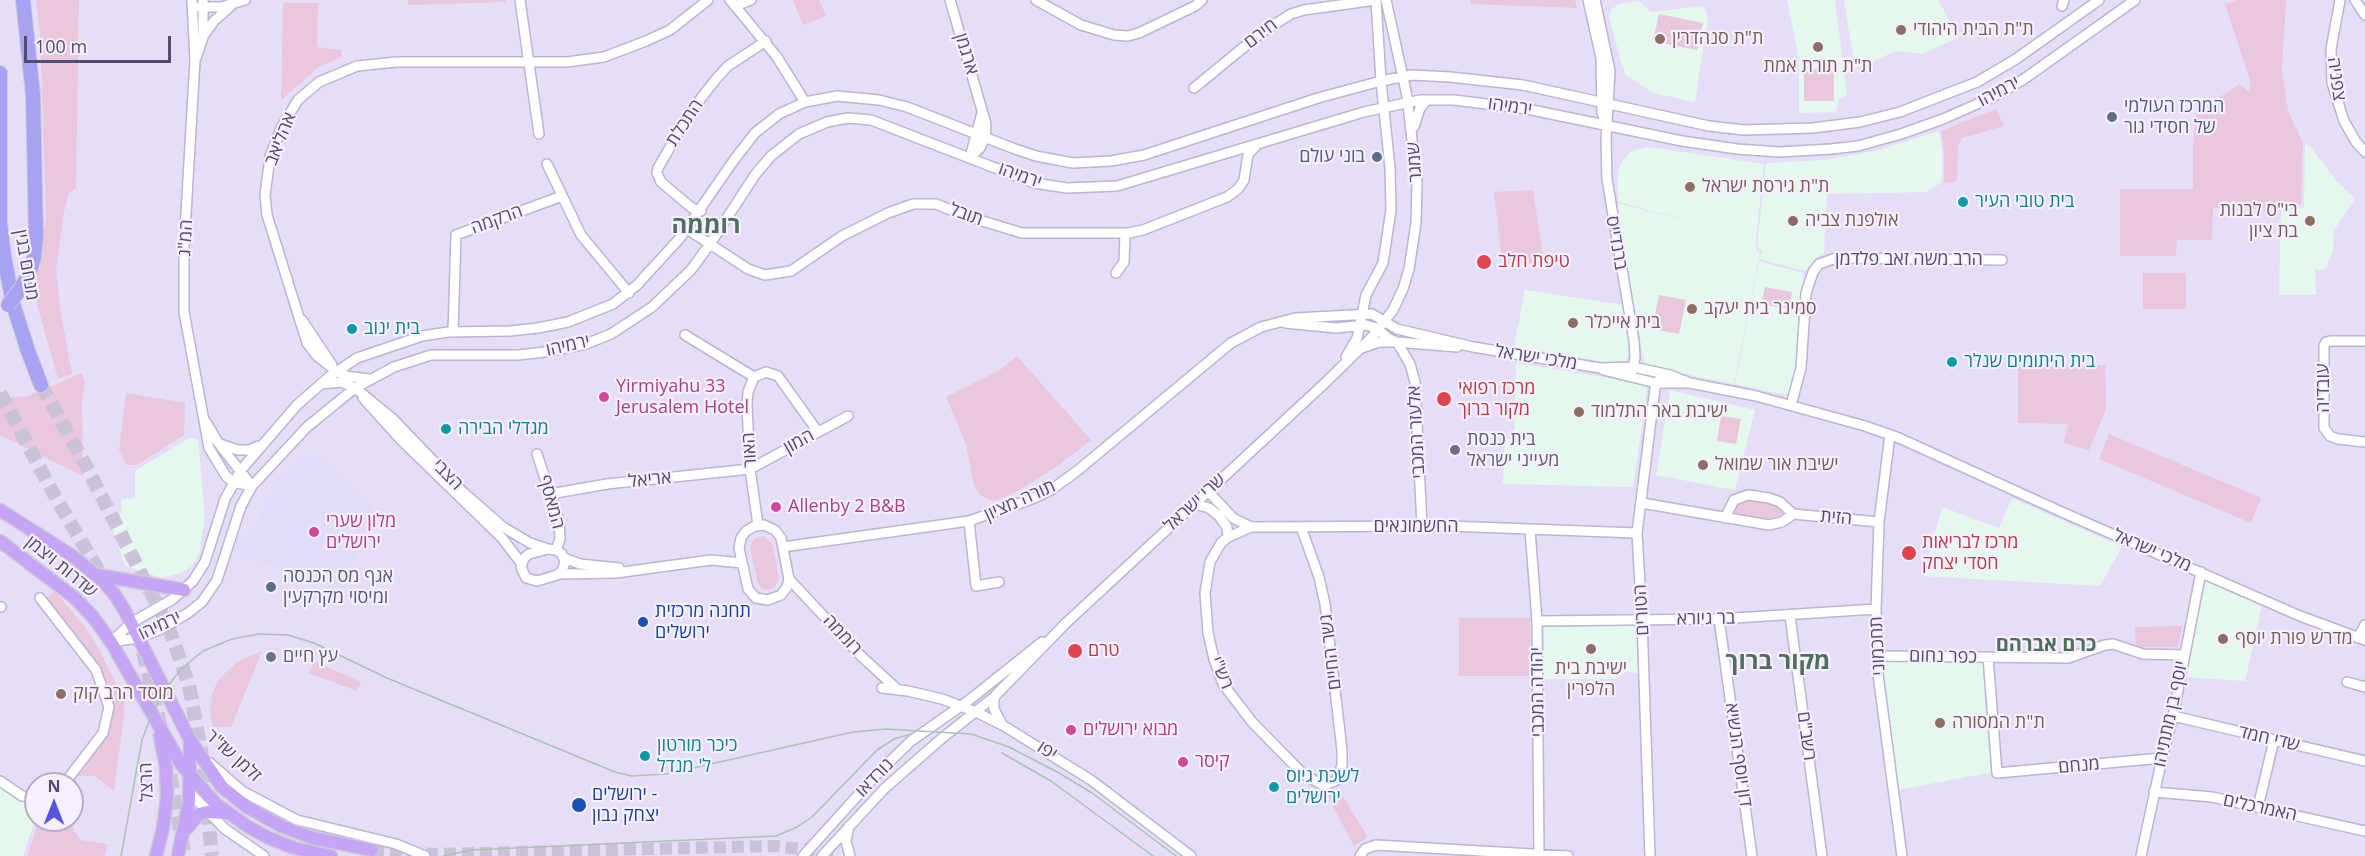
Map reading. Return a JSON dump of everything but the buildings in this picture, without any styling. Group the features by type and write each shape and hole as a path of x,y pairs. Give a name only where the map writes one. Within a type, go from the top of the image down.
{"highway":[{"path":"0,312 21,288 29,274 34,257 36,236 33,95 23,0"},
{"name":"מנחם בגין","path":"0,74 0,223 3,256 13,304 27,351 42,385"}],"main road":[{"name":"שדרות ויצמן","path":"0,510 60,546 97,575 115,595 190,740"},
{"name":"שדרות ויצמן","path":"0,541 75,598 93,617 111,642 168,744 191,777"},
{"path":"97,575 184,590"},
{"name":"הרצל","path":"149,707 159,734 167,778 165,814 156,856"},
{"path":"178,856 184,835 190,793 190,740"},
{"name":"זלמן שז\"ר","path":"190,740 222,787 259,815 313,838 372,850"},
{"path":"168,744 179,774 190,793"},
{"path":"191,777 227,813 247,826 277,842 331,856"},
{"path":"184,835 196,816 207,812 227,813"}],"street":[{"path":"203,37 214,21 232,5 245,0"},
{"path":"520,0 531,62 539,134"},
{"name":"אהליאב","path":"370,379 352,377 336,371 311,349 303,336 274,241 265,195 270,157 282,126 298,100 331,75 357,66 396,62 531,62 595,58 622,51 670,30 708,0"},
{"path":"732,3 751,0"},
{"name":"ארגמן","path":"950,0 981,107 980,137 970,157"},
{"path":"1036,0 1081,25 1114,35 1128,36 1195,6 1202,0"},
{"name":"שמגר","path":"1361,313 1369,289 1383,262 1390,226 1391,183 1376,0"},
{"name":"חירם","path":"1194,88 1261,33 1292,14 1304,10 1376,0"},
{"name":"שמגר","path":"1386,0 1414,140 1417,197 1413,247 1403,289 1386,320"},
{"path":"1588,0 1601,58 1605,102"},
{"path":"1595,0 1608,58 1610,82 1605,102"},
{"name":"ירמיהו","path":"111,642 131,623 162,606 184,590 201,571 219,516 233,482 241,470 260,445 297,405 336,371 357,358 422,336 453,332 510,331 553,325 602,310 628,293 650,273 701,211 734,160 756,133 779,114 805,102 837,96 879,100 907,107 980,137 1036,156 1063,162 1128,158 1162,150 1318,98 1403,76 1482,80 1605,102 1693,122 1744,130 1779,131 1860,122 1910,109 1977,82 2022,54 2099,0"},
{"name":"ירמיהו","path":"111,642 138,638 181,618 208,595 217,580 241,506 252,486 307,427 338,400 370,379 407,362 431,355 518,355 566,349 597,340 624,326 652,308 691,270 762,166 799,134 826,122 848,118 871,120 1034,183 1051,187 1085,188 1117,186 1383,107 1427,100 1504,105 1682,141 1756,151 1831,149 1879,141 1943,119 2009,88 2135,0"},
{"path":"2340,3 2356,1 2365,15"},
{"path":"192,2 232,5"},
{"name":"המ\"ג","path":"192,2 195,60 184,248 184,312 209,448 221,470 233,482"},
{"name":"המ\"ג","path":"195,60 203,37 203,3"},
{"path":"732,3 766,42 805,102"},
{"name":"צפניה","path":"2340,3 2331,48 2332,83 2344,122 2365,152"},
{"name":"התכלת","path":"701,211 689,206 661,182 657,173 661,162 691,111 716,79 728,66 766,42"},
{"path":"1414,140 1416,117 1427,100"},
{"name":"ברנדייס","path":"1605,102 1608,191 1634,341 1633,367"},
{"name":"תובל","path":"687,229 756,273 765,275 783,274 860,227 904,206 923,203 936,204 1022,233 1125,233 1143,230 1227,197 1238,189 1244,180 1250,150 1259,144"},
{"path":"1227,153 1242,155 1246,164"},
{"path":"547,164 581,235 628,293"},
{"name":"הרקמה","path":"453,332 456,235 562,196"},
{"path":"1116,273 1124,262 1125,233"},
{"name":"הרב משה זאב פלדמן","path":"1791,405 1801,368 1806,293 1819,264 1836,258 2002,260"},
{"name":"מלכי ישראל","path":"1361,313 1372,314 1386,320 1397,329 1473,347 1600,368 1622,376 1656,382 1690,383"},
{"name":"תורה מציון","path":"783,548 969,521 1032,499 1051,490 1077,471 1231,343 1248,333 1276,323 1307,316 1340,316 1361,313"},
{"name":"שרי ישראל","path":"1325,383 1350,352 1361,313"},
{"name":"שרי ישראל","path":"973,714 994,697 1065,624 1325,383 1386,320"},
{"name":"תורה מציון","path":"1276,323 1336,328 1359,325"},
{"path":"1359,325 1378,329 1397,342"},
{"path":"685,335 754,377 766,372 778,376 818,432"},
{"name":"עובדיה","path":"2365,341 2330,341 2324,346 2324,428 2330,436 2338,439 2365,441"},
{"name":"מלכי ישראל","path":"1359,350 1378,342 1473,347"},
{"name":"אלעזר המכבי","path":"1397,342 1410,364 1415,382 1422,526"},
{"name":"הצבי","path":"357,358 352,377 355,388 374,412 492,528 521,562"},
{"path":"1622,376 1629,374 1633,367"},
{"name":"מלכי ישראל","path":"1600,368 1633,367 1670,375 1690,383 1791,405 1890,439 1941,459 2300,616 2362,639"},
{"name":"אהליאב","path":"336,371 341,382"},
{"path":"1656,382 1662,376 1670,375"},
{"name":"האור","path":"754,377 748,392 747,405 750,469 758,525"},
{"path":"338,400 341,382"},
{"name":"הצבי","path":"320,384 341,382 355,388 393,420 464,493 503,526 530,543 552,550"},
{"name":"הטורים","path":"1650,856 1637,533 1656,382"},
{"name":"המ\"ג","path":"202,414 219,444 252,486"},
{"name":"המון","path":"750,469 848,416"},
{"name":"תחכמוני","path":"1890,439 1879,522 1876,609 1878,674 1902,856"},
{"path":"219,444 243,450 260,445"},
{"name":"המאסף","path":"537,454 561,529 552,550"},
{"name":"אריאל","path":"550,494 607,484 750,469"},
{"path":"233,482 252,486"},
{"path":"1208,491 1233,518 1251,527"},
{"name":"הזית","path":"1725,518 1734,500 1748,495 1780,502 1793,514"},
{"name":"הזית","path":"1642,503 1775,525 1793,514 1879,522"},
{"path":"1194,504 1209,508 1219,516 1227,527 1228,537 1251,527"},
{"path":"969,521 976,586 999,582"},
{"path":"758,525 767,526 776,530 783,548 789,579 787,587 782,595 771,600 762,600 754,596 748,589 742,563 739,548 741,538 749,529 758,525"},
{"name":"החשמונאים","path":"1251,527 1422,526 1637,533"},
{"name":"גשר החיים","path":"1301,527 1319,577 1328,623 1342,750 1342,765 1337,780"},
{"name":"יהודה המכבי","path":"1530,530 1537,621 1539,855"},
{"name":"רש\"י","path":"1228,537 1221,543 1210,562 1204,593 1208,633 1223,684 1252,722 1302,773 1324,786 1337,780"},
{"path":"639,569 580,564 552,550 527,555 521,562 523,574 530,580 539,580 559,574 608,573 639,569 689,562 725,560 742,563"},
{"path":"559,574 564,567 564,558"},
{"name":"יוסף בן מתתיהו","path":"2141,856 2173,716 2201,572"},
{"name":"רוממה","path":"789,579 860,655 897,689"},
{"path":"40,598 96,670 109,707 103,733 73,772"},
{"name":"בר גיורא","path":"1537,621 1719,619 1876,609"},
{"name":"רשב\"ם","path":"1790,616 1822,856"},
{"name":"דון יוסף הנשיא","path":"1719,619 1752,856"},
{"name":"שרי ישראל","path":"958,708 1065,624"},
{"path":"2362,639 2365,625"},
{"name":"כפר נחום","path":"1878,656 2068,658 2113,644 2143,654 2184,655"},
{"name":"מנחם","path":"1988,657 1997,773 2162,758"},
{"path":"2347,682 2365,687"},
{"name":"יפו","path":"882,688 933,696 1004,726 1091,780 1191,856"},
{"path":"994,697 995,713 1004,726"},
{"name":"נורדאו","path":"803,856 907,744 958,708"},
{"name":"נורדאו","path":"822,856 849,825 904,771 973,714"},
{"name":"שדי חמד","path":"2173,716 2365,761"},
{"name":"זלמן שז\"ר","path":"190,740 228,780 279,812 308,824 425,856"},
{"path":"2258,807 2274,740"},
{"path":"0,781 24,796"},
{"name":"האמרכלים","path":"2154,792 2212,797 2365,831"},
{"path":"190,793 225,829 264,856"},
{"path":"849,825 846,841 850,856"},
{"path":"1360,856 1365,849 1376,844 1568,856"}],"shaded area":[{"path":"0,0 2365,0 2365,856 0,856"},
{"path":"36,0 79,0 76,188 69,193 64,212 56,270 60,308 72,374 58,379 32,287 46,219 40,33"},
{"path":"408,0 505,0 506,2 408,5"},
{"path":"793,0 819,0 826,16 803,25"},
{"path":"1471,0 1575,0 1577,8 1471,4"},
{"name":"ת\"ת תורת אמת","path":"1787,0 1835,0 1847,95 1839,99 1836,112 1799,113 1799,60"},
{"name":"ת\"ת הבית היהודי","path":"1844,0 1938,0 1959,37 1923,54 1896,51 1855,69"},
{"path":"2237,0 2286,0 2282,69 2288,111 2303,143 2301,205 2280,209 2213,208 2212,240 2177,240 2176,256 2120,256 2120,189 2193,189 2193,143 2197,113 2239,84 2249,92 2250,80 2225,4"},
{"name":"ת\"ת סנהדרין","path":"1639,1 1651,12 1704,6 1708,18 1695,102 1653,93 1626,75 1609,17 1611,9 1620,4"},
{"path":"283,3 318,3 317,47 341,50 342,57 320,66 281,100"},
{"path":"1659,14 1703,23 1697,50 1653,41"},
{"path":"1804,69 1834,69 1834,101 1804,101"},
{"path":"1996,109 2004,126 1962,138 1958,146 1957,181 1944,183 1944,149 1941,131"},
{"name":"אולפנת צביה","path":"1939,131 1942,150 1942,182 1926,192 1827,194 1824,254 1816,258 1805,271 1760,259 1762,251 1757,247 1766,163 1824,160 1875,151"},
{"name":"בי\"ס לבנות בת ציון","path":"2305,145 2309,145 2336,180 2355,199 2334,230 2333,251 2325,270 2315,269 2316,295 2279,295 2281,211 2304,208"},
{"name":"סמינר בית יעקב","path":"1648,147 1764,164 1756,239 1756,250 1760,253 1734,384 1645,366 1623,251 1617,203 1707,226 1618,202 1618,171 1622,162 1631,151"},
{"path":"1533,190 1544,265 1502,260 1494,192"},
{"path":"1759,261 1803,273 1799,371 1791,390 1785,395 1735,384"},
{"path":"2143,273 2186,273 2186,309 2143,309"},
{"path":"1765,287 1792,292 1789,309 1761,304"},
{"name":"בית אייכלר","path":"1525,290 1624,305 1630,342 1628,358 1624,363 1616,364 1514,346"},
{"path":"1659,295 1686,300 1679,334 1652,329"},
{"path":"1017,356 1091,440 1059,465 1018,491 998,500 989,500 979,494 973,482 966,444 946,397 1000,370"},
{"name":"ישיבת באר התלמוד","path":"1516,363 1648,384 1633,487 1503,484 1505,439 1514,439"},
{"path":"2105,365 2106,409 2089,450 2064,443 2068,424 2018,423 2018,367"},
{"path":"82,373 85,382 82,403 83,476 0,435 0,398 28,396"},
{"path":"1670,390 1755,410 1735,490 1656,475"},
{"path":"126,393 185,403 184,435 137,465 127,465 119,451"},
{"path":"1721,416 1741,419 1736,444 1717,441"},
{"path":"2109,434 2261,498 2251,523 2099,459"},
{"path":"189,438 198,439 205,519 199,554 191,567 178,574 162,578 125,566 112,527 120,517 122,499 135,498 135,471"},
{"path":"309,456 321,457 378,513 367,531 341,593 232,550 252,533 278,484"},
{"path":"2012,498 2122,547 2100,586 1923,576 1942,507 1999,528"},
{"path":"1754,499 1772,504 1784,512 1781,517 1772,520 1740,516 1734,512 1735,505"},
{"path":"763,536 772,543 779,577 776,586 768,590 758,584 750,548 754,539"},
{"name":"מדרש פורת יוסף","path":"2206,580 2263,601 2245,681 2183,677"},
{"path":"55,591 85,627 99,649 124,700 114,791 95,776 84,776 84,772 82,772 105,738 110,723 111,704 73,634 47,598"},
{"path":"1459,618 1530,618 1530,676 1459,676"},
{"name":"ישיבת בית הלפרין","path":"1636,625 1638,673 1626,672 1616,679 1544,679 1544,626"},
{"path":"2182,626 2178,647 2136,647 2135,627"},
{"path":"262,651 231,727 213,727 210,710 212,693 219,679 237,662"},
{"name":"ת\"ת המסורה","path":"1986,659 1994,772 1898,790 1882,660"},
{"path":"314,661 361,682 357,691 309,673"},
{"path":"0,788 24,800 24,832 31,832 23,856 0,856"},
{"path":"1340,792 1368,837 1354,846 1327,795"},
{"path":"35,832 75,832 81,840 108,844 105,856 27,856"}],"tunnel":[{"path":"41,385 85,464 169,628 189,685 201,750 212,856"},
{"path":"0,393 57,500 107,585"},
{"path":"143,652 162,732"},
{"path":"170,775 185,856"},
{"path":"372,850 436,854 775,846 836,856"}],"tram line":[{"path":"121,856 142,740 165,690 181,669 203,651 232,639 259,634 288,635 314,643 387,678 615,772 632,776 666,774 853,732 886,729 971,734 1009,747 1059,773 1092,793 1176,856"},
{"path":"443,856 472,850 776,836 797,827 812,817 877,750 894,739 911,734"},
{"path":"1002,753 1051,781 1153,856"}],"place":[{"name":"ת\"ת הבית היהודי","path":"1901,30"},
{"name":"ת\"ת סנהדרין","path":"1660,39"},
{"name":"ת\"ת תורת אמת","path":"1818,47"},
{"name":"המרכז העולמי של חסידי גור","path":"2112,117"},
{"name":"בוני עולם","path":"1377,157"},
{"name":"ת\"ת גירסת ישראל","path":"1690,187"},
{"name":"בית טובי העיר","path":"1963,202"},
{"name":"אולפנת צביה","path":"1793,221"},
{"name":"בי\"ס לבנות בת ציון","path":"2310,221"},
{"name":"טיפת חלב","path":"1484,262"},
{"name":"סמינר בית יעקב","path":"1692,309"},
{"name":"בית אייכלר","path":"1573,323"},
{"name":"בית ינוב","path":"352,329"},
{"name":"בית היתומים שנלר","path":"1952,362"},
{"name":"Yirmiyahu 33 Jerusalem Hotel","path":"604,397"},
{"name":"מרכז רפואי מקור ברוך","path":"1444,399"},
{"name":"ישיבת באר התלמוד","path":"1579,412"},
{"name":"מגדלי הבירה","path":"446,429"},
{"name":"בית כנסת מעייני ישראל","path":"1455,450"},
{"name":"ישיבת אור שמואל","path":"1703,465"},
{"name":"Allenby 2 B&B","path":"776,507"},
{"name":"מלון שערי ירושלים","path":"314,532"},
{"name":"מרכז לבריאות חסדי יצחק","path":"1909,553"},
{"name":"אגף מס הכנסה ומיסוי מקרקעין","path":"271,587"},
{"name":"תחנה מרכזית ירושלים","path":"643,622"},
{"name":"מדרש פורת יוסף","path":"2223,639"},
{"name":"ישיבת בית הלפרין","path":"1591,649"},
{"name":"טרם","path":"1075,651"},
{"name":"עץ חיים","path":"271,657"},
{"name":"מוסד הרב קוק","path":"61,694"},
{"name":"ת\"ת המסורה","path":"1940,723"},
{"name":"מבוא ירושלים","path":"1071,730"},
{"name":"כיכר מורטון ל' מנדל","path":"645,756"},
{"name":"קיסר","path":"1183,762"},
{"name":"לשכת גיוס ירושלים","path":"1274,787"},
{"name":"ירושלים - יצחק נבון","path":"579,805"}],"district":[{"name":"רוממה","path":"706,226"},
{"name":"כרם אברהם","path":"2046,645"},
{"name":"מקור ברוך","path":"1778,662"}]}
